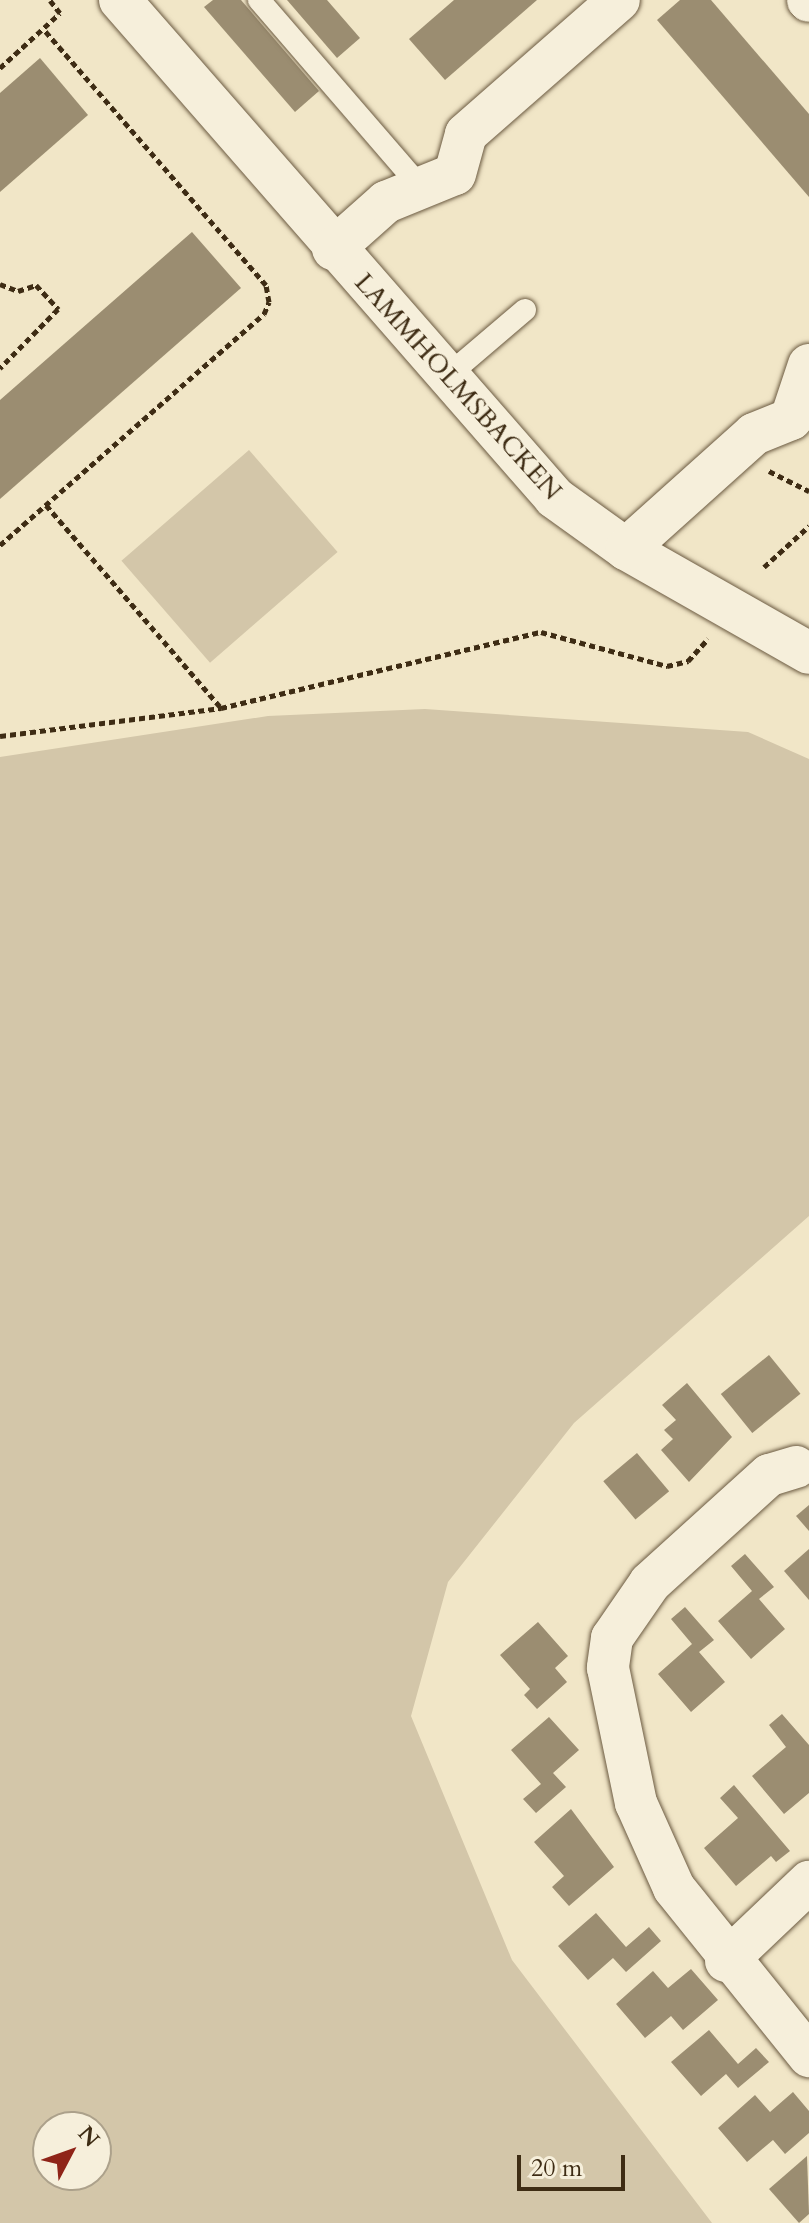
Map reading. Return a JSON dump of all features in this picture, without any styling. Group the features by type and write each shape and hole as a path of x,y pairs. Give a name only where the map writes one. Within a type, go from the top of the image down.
{"street":[{"name":"LAMMHOLMSBACKEN","path":"120,0 445,378 555,498 626,549 809,653"},
{"path":"333,249 386,202 455,174 466,134 619,0"},
{"path":"626,549 754,434 791,419 809,365"},
{"path":"796,1467 769,1475 650,1583 612,1638 608,1668 636,1803 674,1888 726,1961 809,2056"},
{"path":"726,1961 809,1882"}],"lane":[{"path":"259,0 421,188"},
{"path":"445,378 525,310"}],"path":[{"path":"0,68 60,13 50,0"},
{"path":"0,545 264,314 269,302 266,285 44,30"},
{"path":"0,284 18,291 36,285 58,309 0,368"},
{"path":"46,505 221,708"},
{"path":"764,567 809,526"},
{"path":"0,736 221,708 541,632 667,666 688,661 708,639"}],"shaded area":[{"path":"249,450 338,552 210,663 121,561"},
{"path":"425,709 748,732 809,759 809,1216 574,1423 448,1582 411,1716 512,1960 712,2223 0,2223 0,757 268,716"}],"building":[{"path":"213,0 241,0 319,91 295,112 204,7"},
{"path":"287,0 327,0 360,38 337,58"},
{"path":"454,0 537,0 445,80 409,39"},
{"path":"680,0 711,0 809,114 809,197 657,20"},
{"path":"40,58 88,115 0,192 0,93"},
{"path":"192,232 241,288 0,499 0,400"},
{"path":"769,1355 800,1394 752,1433 721,1394"},
{"path":"687,1383 732,1437 689,1482 661,1450 673,1439 664,1430 676,1420 662,1405"},
{"path":"637,1453 669,1491 635,1520 603,1481"},
{"path":"809,1505 809,1531 796,1516"},
{"path":"809,1549 809,1600 784,1571"},
{"path":"745,1554 774,1587 759,1599 785,1629 751,1659 718,1621 752,1591 731,1566"},
{"path":"685,1607 714,1640 699,1652 725,1682 691,1712 658,1674 692,1644 671,1619"},
{"path":"538,1622 568,1656 555,1668 567,1682 537,1709 524,1695 530,1689 500,1655"},
{"path":"782,1714 809,1745 809,1793 784,1814 752,1776 786,1747 769,1725"},
{"path":"549,1717 579,1750 553,1773 566,1787 536,1813 523,1799 541,1784 511,1750"},
{"path":"734,1785 790,1851 776,1862 771,1856 736,1886 704,1848 738,1818 720,1798"},
{"path":"571,1809 614,1867 569,1906 552,1887 564,1876 534,1842"},
{"path":"596,1913 626,1947 649,1927 661,1941 626,1972 613,1958 588,1980 558,1946"},
{"path":"691,1969 718,2000 683,2030 671,2016 645,2038 616,2004 653,1971 668,1988"},
{"path":"709,2030 738,2064 756,2048 769,2062 738,2088 726,2074 701,2096 671,2062"},
{"path":"793,2092 809,2111 809,2133 785,2154 773,2140 747,2162 718,2128 755,2095 770,2112"},
{"path":"807,2156 809,2214 799,2223 769,2189"}]}
